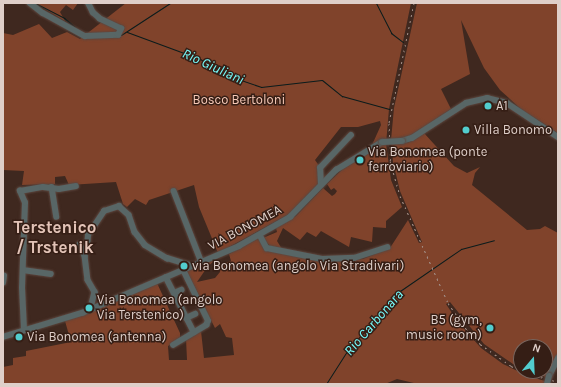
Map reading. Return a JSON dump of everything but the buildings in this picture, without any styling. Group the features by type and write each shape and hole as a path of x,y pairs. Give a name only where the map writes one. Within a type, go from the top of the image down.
{"street":[{"path":"30,3 42,13 85,36 118,35 121,29 96,16 88,3"},
{"name":"VIA BONOMEA","path":"3,338 91,308 202,263 260,235 296,212 321,185 341,167 382,142 402,141 412,138 466,103 487,98 507,103 558,137"},
{"path":"321,185 320,168 351,135"},
{"path":"24,330 23,270 25,203 20,191 52,187 59,189 76,186"},
{"path":"52,187 57,217"},
{"path":"174,191 202,263"},
{"path":"83,251 87,247 88,235 104,211 119,206 129,215 135,232 144,245 171,260 193,266"},
{"path":"260,235 267,248 322,259 354,258 387,247"},
{"path":"80,244 83,251 88,280 95,292 91,308"},
{"path":"23,270 50,274"},
{"path":"173,344 206,325 208,321 182,270"},
{"path":"3,283 4,276"},
{"path":"166,277 194,332"},
{"path":"174,293 181,290"},
{"path":"186,318 195,314"},
{"path":"547,384 549,376 558,358"}],"green space":[{"path":"35,3 78,3 73,10 66,5 60,12 65,21"},
{"name":"Bosco Bertoloni","path":"126,3 411,3 389,109 386,144 391,180 402,207 386,221 386,228 373,227 372,242 351,237 349,247 321,231 316,237 307,232 300,240 283,228 277,241 282,249 270,246 263,238 277,232 276,228 296,216 323,188 332,196 335,194 337,191 334,188 331,190 327,184 345,167 371,151 379,141 372,145 381,125 380,121 358,127 341,127 315,160 320,167 318,184 289,214 218,253 199,207 194,185 149,200 146,205 135,199 127,207 123,204 116,182 69,185 65,176 55,177 55,184 22,185 24,171 3,170 3,33 13,35 39,24 52,38 67,32 80,39"},
{"path":"417,3 558,3 558,133 522,110 500,90 484,68 461,20 470,74 441,89 451,109 402,143 410,142 424,133 454,166 467,173 480,167 475,173 472,185 527,230 540,229 545,226 558,233 558,353 553,363 553,339 513,339 513,364 484,344 450,302 446,304 458,322 481,348 503,364 513,369 513,379 538,379 545,381 545,384 418,384 397,379 385,384 3,384 3,367 13,365 13,358 26,356 26,351 71,342 65,321 157,283 180,333 180,338 168,346 169,360 187,360 186,339 201,331 204,358 234,355 232,338 226,337 220,324 215,328 186,272 218,258 208,266 197,282 215,278 220,272 221,264 231,261 229,254 258,238 263,247 270,251 334,262 363,259 390,248 408,220 419,243 422,242 400,191 393,162 391,140 394,108"}],"waterway":[{"path":"35,3 64,18 75,27"},
{"path":"121,35 170,3"},
{"path":"376,3 391,33 403,42"},
{"name":"Rio Giuliani","path":"127,32 200,59 232,77 261,87 322,80 342,96 389,109"},
{"name":"Rio Carbonara","path":"326,384 349,348 383,312 397,293 461,249 494,240"}],"railway":[{"path":"414,3 389,123 390,161 400,196 448,303 467,330 480,344 511,366 529,374 558,382"}],"place":[{"name":"A1","path":"488,106"},
{"name":"Villa Bonomo","path":"466,130"},
{"name":"Via Bonomea (ponte ferroviario)","path":"360,160"},
{"name":"via Bonomea (angolo Via Stradivari)","path":"184,266"},
{"name":"Via Bonomea (angolo Via Terstenico)","path":"89,308"},
{"name":"B5 (gym, music room)","path":"490,328"},
{"name":"Via Bonomea (antenna)","path":"19,337"}],"district":[{"name":"Terstenico / Trstenik","path":"55,238"}]}
